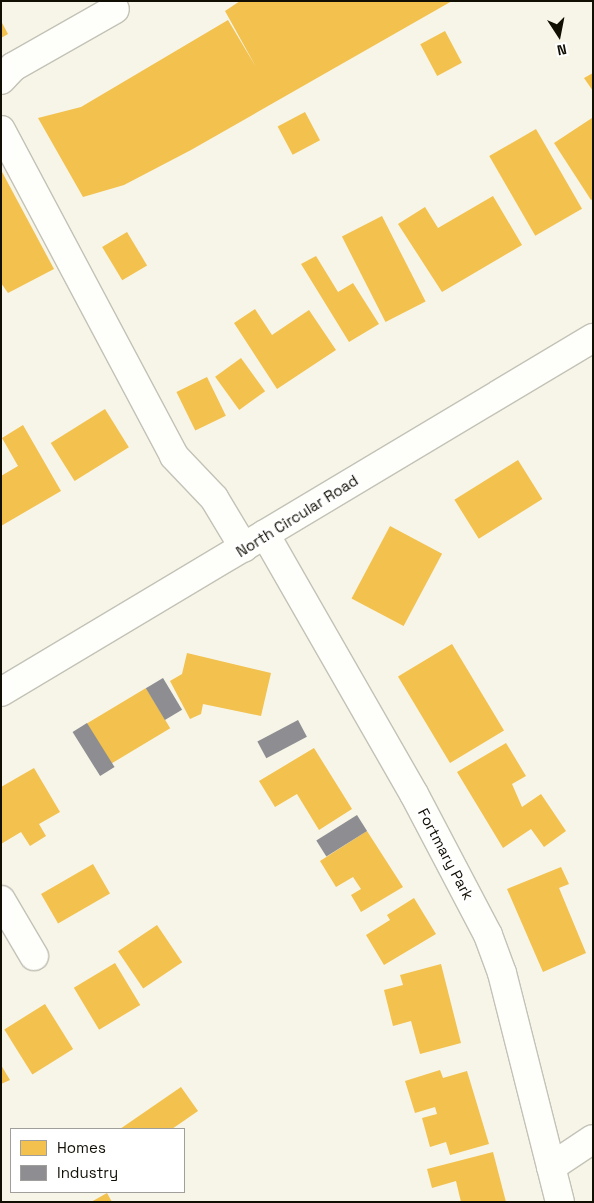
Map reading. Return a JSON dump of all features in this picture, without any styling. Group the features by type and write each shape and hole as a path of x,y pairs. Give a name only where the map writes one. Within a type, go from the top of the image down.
{"street":[{"path":"1,80 13,67 115,9"},
{"name":"Fortmary Park","path":"1,130 174,456 255,541 414,794 488,935 502,973 560,1202"},
{"name":"North Circular Road","path":"1,692 593,338"},
{"path":"1,900 34,956"},
{"path":"551,1167 593,1139"}],"building: Homes":[{"path":"240,1 452,1 191,150 124,185 83,197 38,118 81,107 228,20 256,67 225,11"},
{"path":"1,21 8,34 1,38"},
{"path":"445,31 462,63 437,76 420,44"},
{"path":"593,73 593,91 584,78"},
{"path":"305,112 320,140 293,155 278,127"},
{"path":"592,118 593,199 591,200 554,143"},
{"path":"536,129 582,209 535,236 489,156"},
{"path":"1,170 54,269 8,293 1,283"},
{"path":"493,196 522,245 442,292 398,224 425,207 438,228"},
{"path":"382,216 426,302 385,322 342,236"},
{"path":"127,232 147,265 122,280 102,247"},
{"path":"316,256 338,292 353,283 379,324 349,342 301,264"},
{"path":"255,309 272,335 309,310 336,350 277,389 234,323"},
{"path":"241,358 265,391 239,410 215,377"},
{"path":"207,377 226,416 195,431 176,392"},
{"path":"105,409 129,447 75,481 51,443"},
{"path":"23,425 61,491 1,526 1,476 18,466 2,438"},
{"path":"518,460 542,499 479,539 454,500"},
{"path":"390,526 442,554 404,626 352,598"},
{"path":"452,644 504,731 450,763 398,676"},
{"path":"187,653 271,673 261,716 203,704 201,714 190,719 170,681 182,674"},
{"path":"146,688 170,728 111,764 87,724"},
{"path":"506,743 526,776 512,784 522,807 541,794 566,831 544,847 531,829 503,848 457,772"},
{"path":"314,748 352,809 319,830 297,794 275,807 259,781"},
{"path":"34,768 60,812 39,824 46,836 30,846 21,832 1,844 1,787"},
{"path":"367,831 403,887 361,912 351,895 361,889 353,877 336,887 320,861"},
{"path":"93,864 110,893 58,923 41,894"},
{"path":"561,867 569,884 559,888 586,953 543,972 507,889"},
{"path":"414,898 436,934 384,965 366,935 390,920 387,915"},
{"path":"157,925 182,962 143,989 118,951"},
{"path":"115,963 140,1005 99,1030 74,988"},
{"path":"441,964 461,1043 420,1054 411,1021 393,1026 384,990 403,985 400,975"},
{"path":"45,1004 73,1049 32,1074 4,1029"},
{"path":"1,1065 10,1080 1,1084"},
{"path":"440,1070 443,1078 467,1071 489,1144 450,1155 446,1142 430,1147 422,1118 437,1114 435,1107 415,1113 405,1081"},
{"path":"181,1087 198,1111 173,1128 121,1128"},
{"path":"493,1152 506,1202 461,1202 456,1181 432,1188 427,1169"},
{"path":"107,1193 112,1202 91,1202"}],"building: Industry":[{"path":"163,678 182,710 165,720 146,688"},
{"path":"298,720 307,737 266,758 257,742"},
{"path":"87,723 115,767 100,776 73,732"},
{"path":"357,815 367,831 326,857 316,840"}]}
